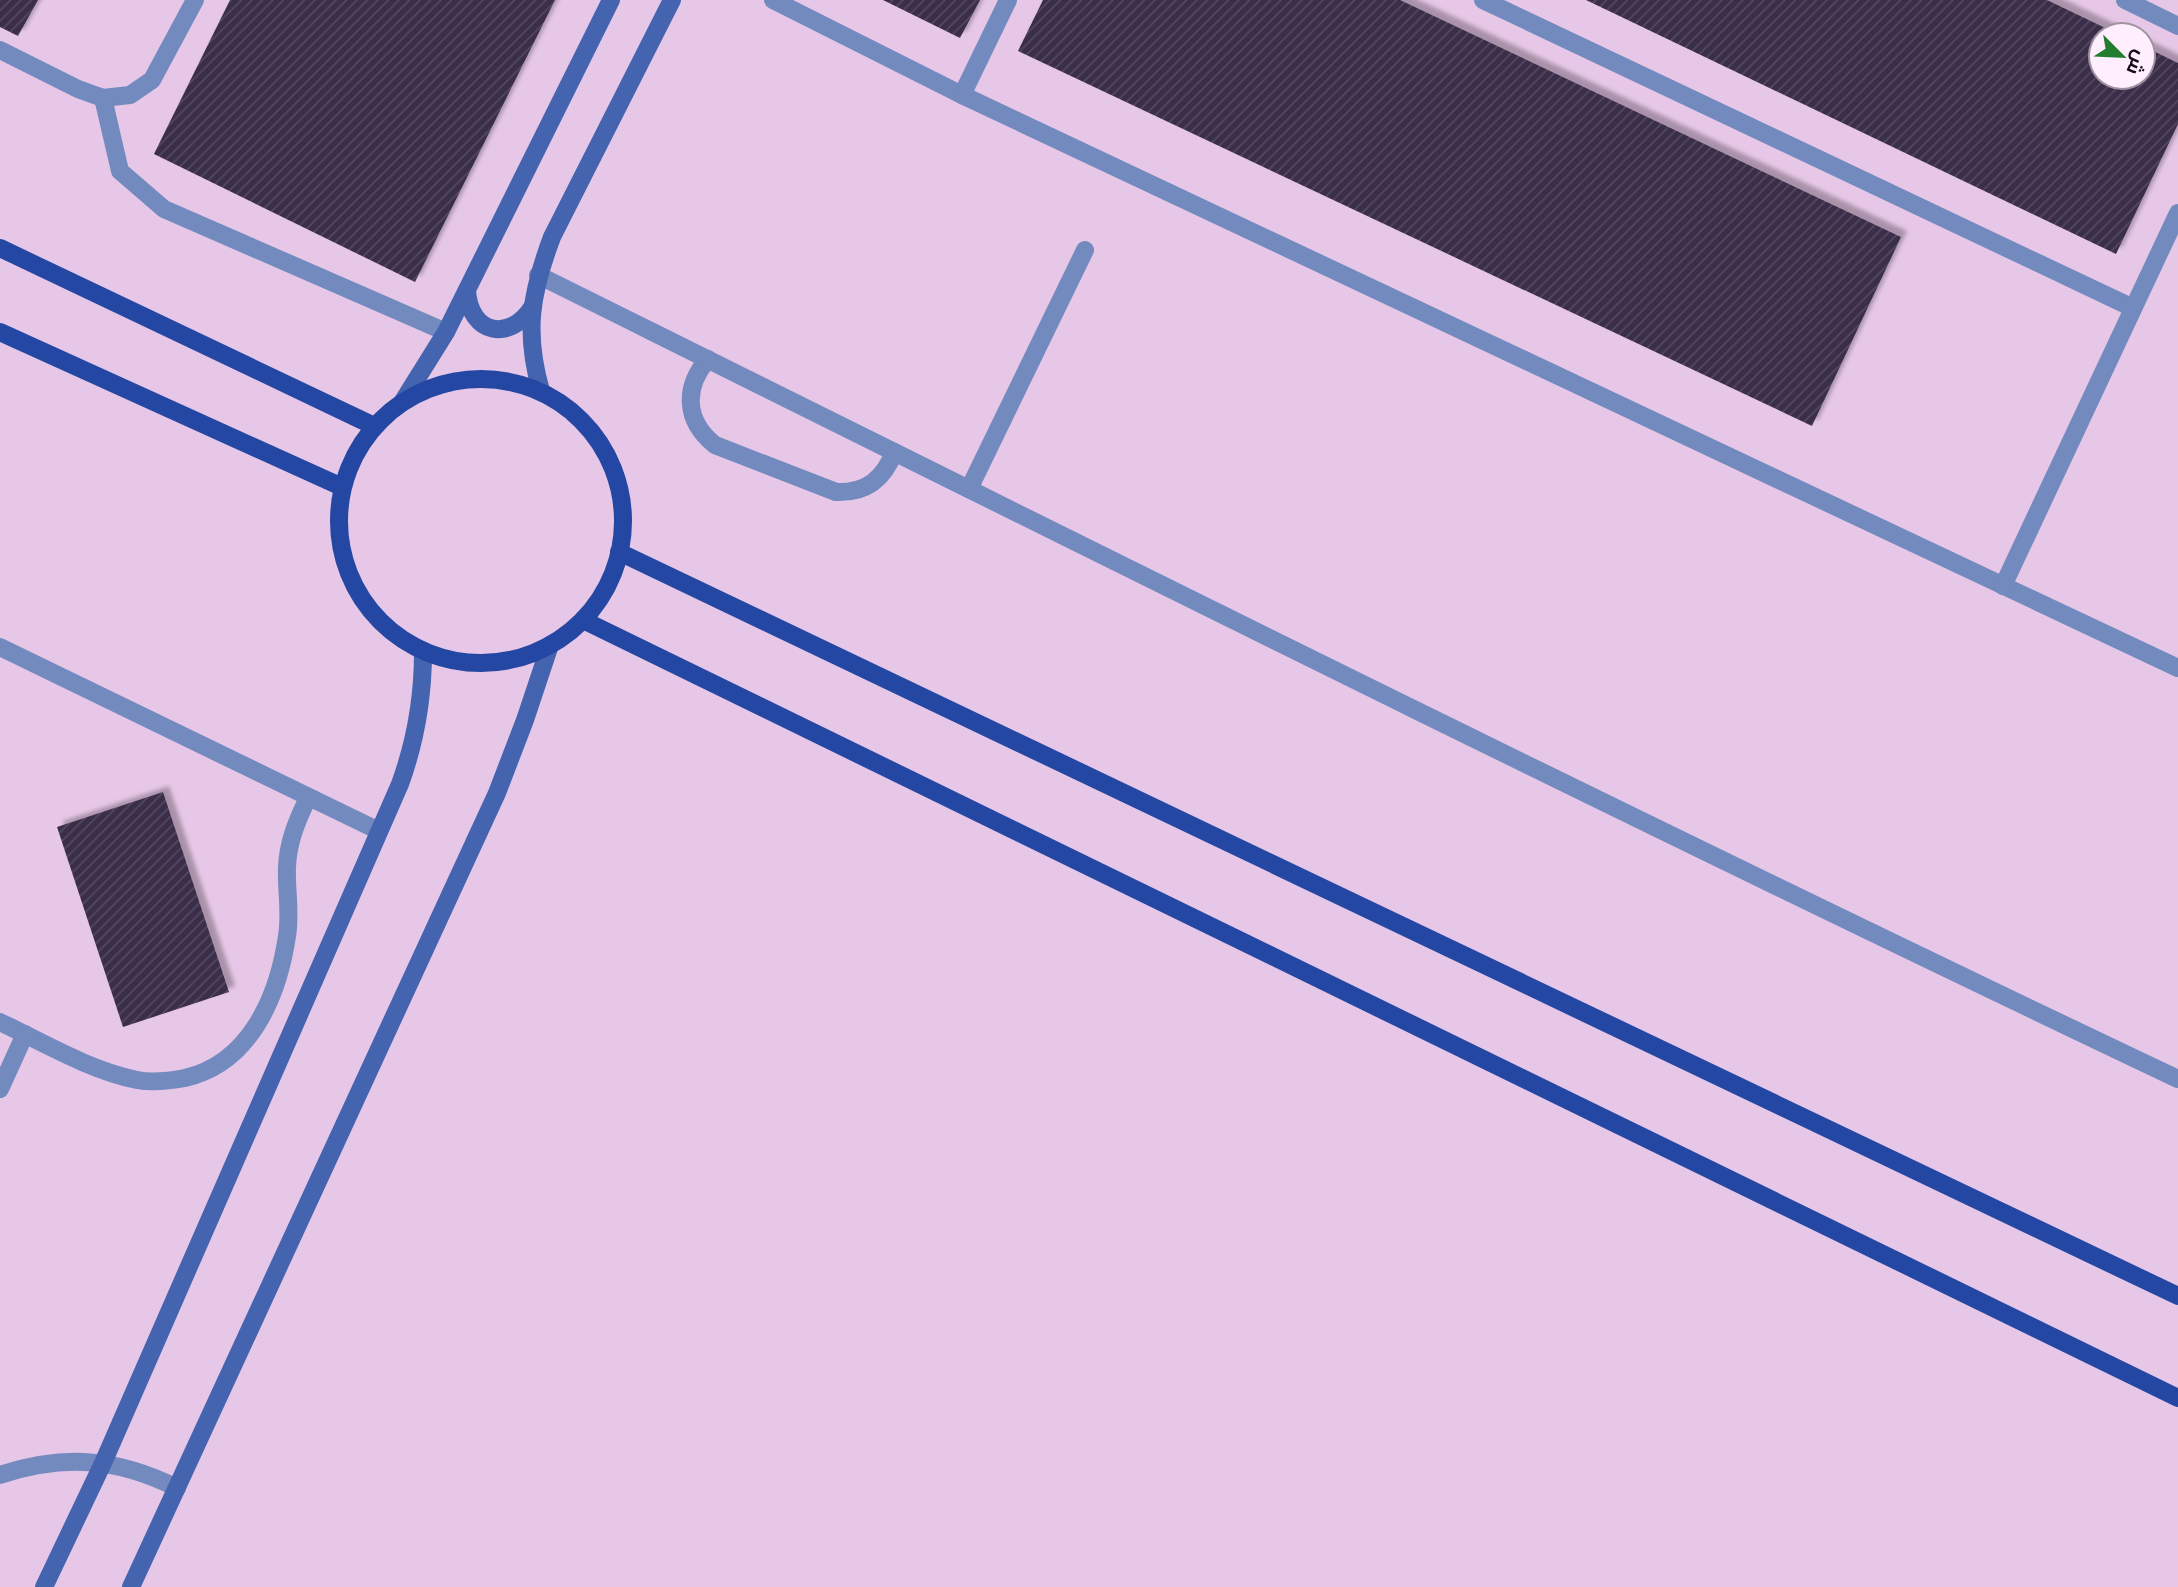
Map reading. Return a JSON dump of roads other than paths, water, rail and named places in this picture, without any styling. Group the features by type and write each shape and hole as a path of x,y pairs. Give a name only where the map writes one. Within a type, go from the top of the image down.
{"main road":[{"path":"0,248 374,426"},
{"path":"0,332 342,487"},
{"path":"471,378 508,380 541,391 574,412 599,441 616,476 623,514 620,552 606,588 583,620 550,645 519,659 487,664 454,662 423,652 393,634 369,609 351,579 340,546 339,511 342,487 360,445 374,426 403,401 436,385 471,378"},
{"path":"620,552 2178,1296"},
{"path":"583,620 2178,1398"}],"street":[{"path":"0,50 78,89 103,98 130,95 152,80 195,0"},
{"path":"403,401 446,332 611,0"},
{"path":"541,391 532,354 531,335 538,275 552,237 672,0"},
{"path":"773,0 962,95 2178,668"},
{"path":"962,95 1008,0"},
{"path":"1483,0 2133,308"},
{"path":"2125,0 2178,26"},
{"path":"103,98 120,171 164,209 446,332"},
{"path":"2003,586 2178,213"},
{"path":"969,489 1085,250"},
{"path":"538,275 894,453 2178,1079"},
{"path":"467,291 468,305 475,317 486,326 499,329 513,327 525,318 533,306"},
{"path":"708,359 698,370 693,383 692,411 704,436 715,445 836,492 849,492 873,484 883,475 894,453"},
{"path":"131,1587 497,793 526,720 550,645"},
{"path":"0,647 379,831"},
{"path":"44,1587 103,1463 400,784 419,718 423,652"},
{"path":"0,1022 113,1074 140,1081 168,1082 195,1075 221,1063 242,1045 259,1023 273,994 283,964 288,933 289,845 306,802 313,799"},
{"path":"0,1089 25,1034"},
{"path":"0,1475 67,1461 103,1463 154,1476 177,1488"}]}
